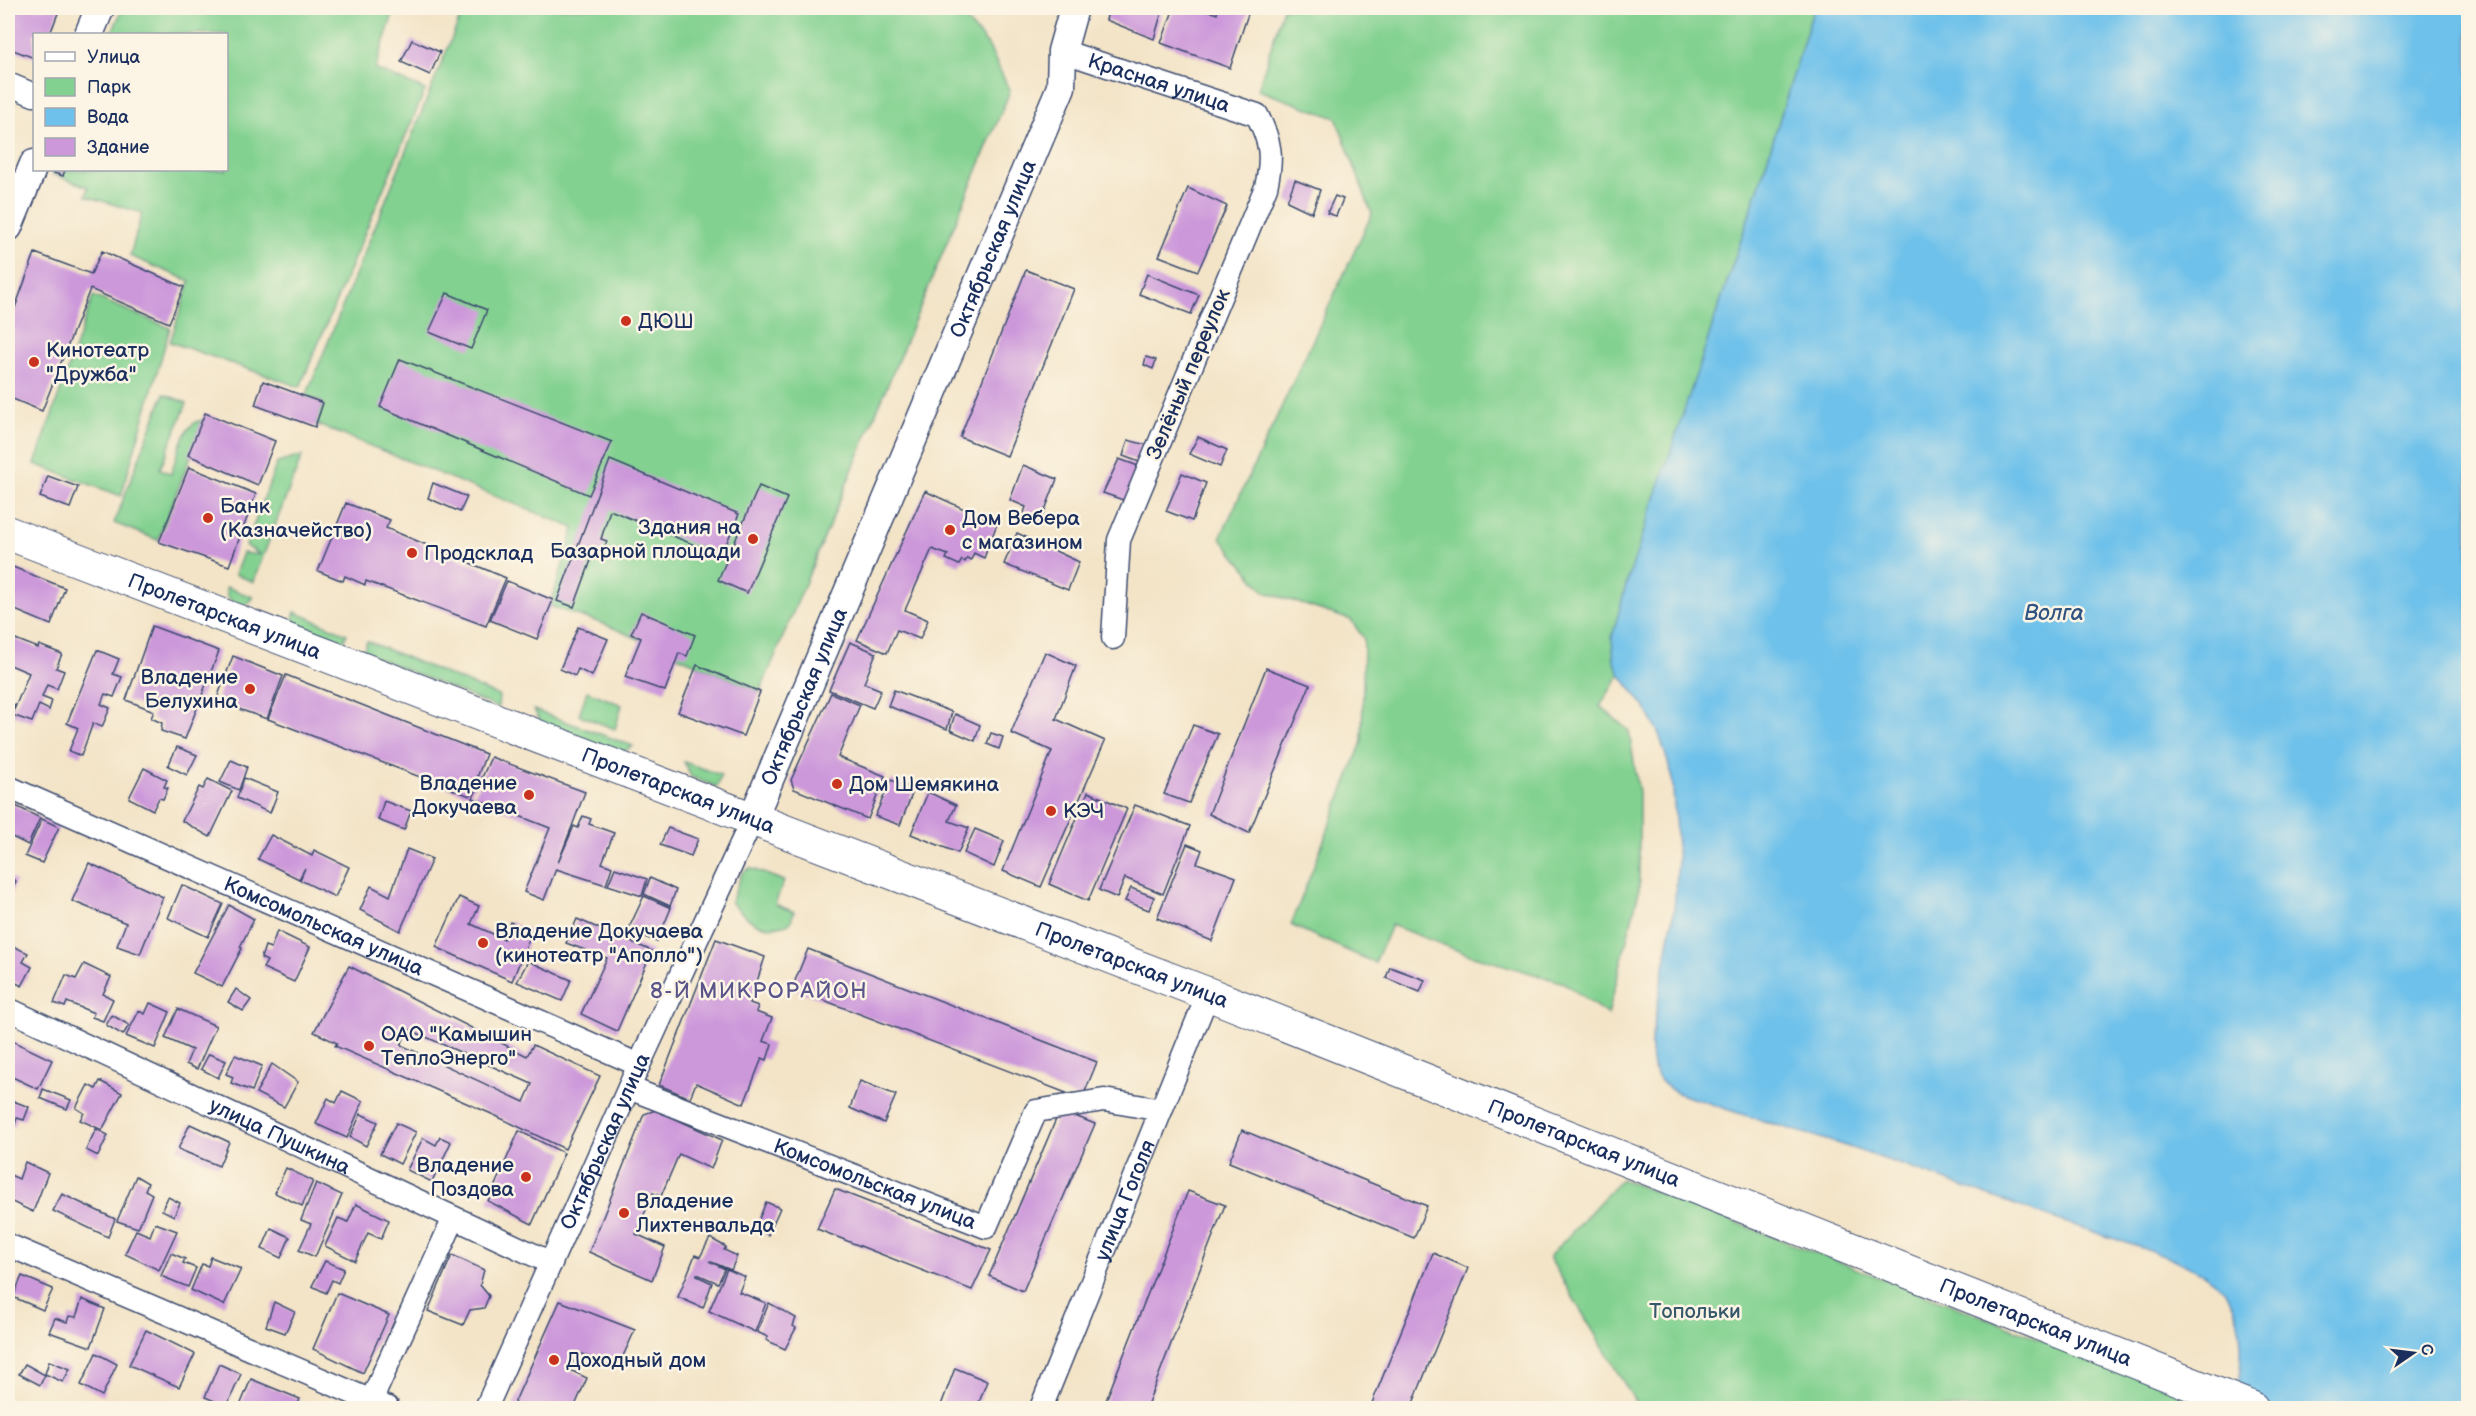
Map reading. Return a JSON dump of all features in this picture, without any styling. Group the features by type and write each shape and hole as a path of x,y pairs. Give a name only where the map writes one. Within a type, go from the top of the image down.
{"main road":[{"name":"Пролетарская улица","path":"8,532 1208,994 2252,1408"}],"street":[{"path":"88,33 100,8"},
{"name":"Октябрьская улица","path":"486,1408 639,1065 752,820 1060,87 1062,51 1074,8"},
{"name":"Красная улица","path":"1062,51 1257,115"},
{"path":"8,84 33,95"},
{"name":"Зелёный переулок","path":"1113,638 1119,540 1266,187 1271,164 1268,137 1257,115"},
{"path":"8,227 33,166"},
{"name":"Комсомольская улица","path":"8,787 639,1065"},
{"name":"улица Гоголя","path":"1041,1408 1208,994"},
{"name":"улица Пушкина","path":"8,1009 551,1263"},
{"name":"Комсомольская улица","path":"629,1088 986,1227 1036,1111 1104,1100 1161,1110"},
{"path":"8,1245 379,1405 454,1218"}],"green space":[{"path":"123,8 395,8 375,69 425,90 300,387 170,342 190,281 130,256 142,213 86,196 88,187 52,174 54,171 228,171 228,33 111,33"},
{"name":"ДЮШ","path":"464,8 955,8 988,45 1010,91 760,692 604,624 550,606 574,528 316,424 323,403 306,396"},
{"path":"1283,8 1814,8 1761,180 1709,336 1614,661 1620,674 1600,706 1629,731 1639,793 1639,891 1608,1015 1564,983 1470,955 1391,925 1375,963 1291,925 1362,742 1364,639 1351,620 1265,592 1220,538 1372,214 1336,118 1258,90"},
{"path":"93,296 170,328 121,496 35,464"},
{"path":"164,394 187,403 160,469 171,474 186,432 197,421 205,420 158,540 114,523"},
{"path":"302,456 253,582 235,574 243,553 261,555 246,546 277,463"},
{"path":"226,587 253,597 246,605 237,604 227,597"},
{"path":"295,612 347,634 341,645 291,625"},
{"path":"367,641 499,696 498,708 363,652"},
{"path":"587,691 622,705 615,729 579,715"},
{"path":"534,710 633,746 620,754 541,723"},
{"path":"684,762 721,775 717,787 691,777"},
{"path":"750,868 784,881 775,904 794,912 790,923 771,927 757,924 731,902 742,873"},
{"name":"Топольки","path":"1621,1179 2209,1403 2203,1408 1639,1408 1549,1257"}],"water":[{"name":"Волга","path":"1814,8 2468,8 2468,1408 2231,1408 2241,1362 2239,1329 2230,1299 2210,1278 2139,1247 1851,1148 1682,1095 1667,1087 1655,1070 1651,1056 1651,1041 1674,910 1678,862 1672,775 1659,734 1646,709 1620,674 1614,661 1612,638 1626,585 1761,180"}],"building":[{"path":"16,8 60,8 50,33 33,33 33,58 8,48 8,13 13,15"},
{"path":"1109,8 1163,8 1154,39 1106,20"},
{"path":"1174,8 1200,8 1217,14 1218,8 1250,8 1230,68 1161,43"},
{"path":"412,40 440,52 430,75 401,62"},
{"path":"55,171 65,171 63,176 54,173"},
{"path":"1295,180 1320,190 1312,213 1287,201"},
{"path":"1188,188 1227,206 1198,271 1159,256"},
{"path":"1335,196 1343,199 1336,216 1327,213"},
{"name":"Кинотеатр \"Дружба\"","path":"102,251 184,287 169,323 90,289 42,411 8,397 8,327 35,253 91,274"},
{"path":"1026,270 1074,289 1007,456 960,437"},
{"path":"1147,274 1199,295 1191,314 1139,294"},
{"path":"447,293 487,310 471,349 429,332"},
{"path":"1146,357 1156,360 1153,369 1144,365"},
{"path":"400,359 612,442 589,495 380,407"},
{"path":"263,381 323,403 315,427 255,405"},
{"name":"Банк (Казначейство)","path":"205,413 275,441 258,485 188,455"},
{"path":"1198,437 1227,450 1220,467 1189,454"},
{"path":"1128,440 1150,446 1145,464 1123,456"},
{"path":"1119,459 1141,467 1126,501 1103,493"},
{"path":"610,460 739,514 721,556 610,510 601,539 607,541 601,555 594,552 574,607 557,601"},
{"path":"1023,465 1057,479 1040,523 1023,516 1026,507 1010,500"},
{"name":"Банк (Казначейство)","path":"189,467 256,494 229,566 159,542"},
{"path":"1182,473 1206,483 1192,521 1166,511"},
{"path":"48,476 78,487 70,508 40,497"},
{"path":"433,483 467,497 460,512 428,498"},
{"name":"Здания на Базарной площади","path":"759,486 787,498 747,593 718,580"},
{"path":"925,491 997,524 984,558 974,553 971,560 967,558 965,562 962,560 959,565 946,559 948,555 932,549 905,610 928,620 920,639 897,630 887,653 857,640"},
{"name":"Продсклад","path":"346,503 390,520 386,528 506,578 486,626 366,581 365,585 345,576 343,581 318,571"},
{"path":"1017,533 1079,562 1068,590 1004,564"},
{"path":"8,565 65,588 51,625 8,607"},
{"path":"507,581 553,600 537,639 490,620"},
{"path":"641,612 695,635 687,656 679,653 665,691 625,677 641,638 631,634"},
{"path":"152,626 219,651 185,739 161,731 162,723 151,718 154,711 126,700"},
{"path":"578,627 608,639 592,676 578,669 575,676 560,669"},
{"path":"13,638 62,654 56,668 64,671 57,689 47,685 42,697 52,701 49,710 39,705 32,722 12,715 29,673 8,664"},
{"path":"850,642 876,653 864,683 881,690 873,708 829,690"},
{"path":"97,650 119,659 113,674 122,677 114,697 105,694 101,704 110,708 102,727 93,723 81,756 69,751 78,728 67,723"},
{"name":"КЭЧ","path":"1045,652 1076,666 1056,719 1105,741 1041,887 1003,871 1052,751 1011,733"},
{"name":"Владение Белухина","path":"233,656 283,676 267,719 216,701"},
{"path":"697,665 760,692 743,736 678,712"},
{"path":"1266,668 1310,685 1249,833 1209,814"},
{"path":"286,675 486,754 470,796 268,719"},
{"path":"894,690 952,712 947,729 888,706"},
{"name":"Дом Шемякина","path":"831,693 860,705 838,757 885,776 868,819 794,789 791,780"},
{"path":"8,702 15,705 8,720"},
{"path":"955,714 980,725 975,741 950,730"},
{"path":"1193,725 1218,734 1189,803 1164,794"},
{"path":"991,733 1003,737 999,749 987,744"},
{"path":"177,747 197,755 187,775 168,766"},
{"path":"491,757 585,792 558,863 574,826 578,828 583,816 591,819 589,824 614,833 602,863 612,867 606,885 556,869 544,900 524,892 550,828 473,798"},
{"path":"231,760 247,767 239,790 220,782"},
{"path":"144,768 167,780 164,787 168,788 163,799 159,798 153,810 129,798"},
{"path":"244,778 278,792 270,813 237,798"},
{"path":"208,779 232,791 210,837 182,821 199,787 203,789"},
{"path":"891,780 914,789 900,825 875,816"},
{"path":"928,792 956,805 949,821 969,828 958,853 911,834"},
{"path":"1088,792 1127,809 1088,901 1049,884"},
{"path":"384,801 411,811 404,830 378,820"},
{"path":"8,802 40,818 28,845 8,835"},
{"path":"1135,805 1190,826 1163,894 1125,878 1117,898 1099,890"},
{"path":"42,819 59,827 42,863 25,856"},
{"path":"668,828 698,839 691,856 660,845"},
{"path":"975,829 1004,841 994,867 964,853"},
{"path":"271,835 312,856 314,850 349,867 335,897 300,880 305,868 299,879 258,859"},
{"path":"1187,844 1202,850 1197,863 1236,877 1212,941 1157,918"},
{"path":"407,849 432,859 400,931 360,910 371,886 390,896"},
{"path":"89,863 163,897 140,954 117,946 126,923 72,901"},
{"path":"615,868 647,879 642,896 608,885"},
{"path":"8,877 16,881 8,900"},
{"path":"650,878 676,890 670,906 644,894"},
{"path":"182,885 223,904 208,937 168,918"},
{"path":"1131,888 1154,897 1149,910 1125,901"},
{"path":"644,896 671,908 657,942 628,930"},
{"name":"Владение Докучаева (кинотеатр \"Аполло\")","path":"459,897 479,906 471,924 504,939 510,922 532,932 512,981 436,947"},
{"path":"229,905 254,919 222,987 193,973"},
{"path":"577,919 652,951 617,1031 581,1014 607,958 566,943"},
{"path":"277,931 310,947 294,982 263,968 267,961 261,958 265,946 271,948"},
{"path":"716,939 765,957 750,1003 758,1006 756,1012 772,1018 763,1041 772,1044 767,1060 762,1058 744,1104 696,1083 690,1098 659,1085"},
{"path":"8,944 28,953 23,962 32,967 22,986 8,979"},
{"path":"808,949 1097,1062 1082,1099 792,988"},
{"path":"528,961 571,980 562,1001 517,982"},
{"path":"84,964 111,977 103,994 113,999 103,1021 92,1017 94,1013 67,1002 65,1007 54,1003 66,975 76,979"},
{"path":"349,966 527,1056 533,1045 600,1076 565,1149 494,1115 335,1046 337,1043 314,1032","holes":["408,1029 532,1084 524,1102 401,1045"]},
{"path":"1390,967 1425,980 1420,992 1386,978"},
{"path":"236,989 251,1000 243,1011 228,1002"},
{"path":"150,1003 170,1012 155,1048 126,1036 139,1011 145,1014"},
{"path":"178,1009 216,1026 197,1069 186,1064 192,1050 165,1038"},
{"path":"112,1015 129,1025 123,1035 106,1025"},
{"path":"8,1039 52,1060 38,1089 8,1075"},
{"path":"209,1054 226,1061 218,1078 201,1069"},
{"path":"235,1055 262,1066 252,1091 231,1083 233,1077 226,1074"},
{"path":"272,1064 298,1082 284,1107 256,1093"},
{"path":"100,1081 122,1093 102,1130 80,1120 84,1113 76,1108 88,1085 96,1089"},
{"path":"860,1081 896,1095 884,1123 850,1108"},
{"path":"43,1089 71,1100 67,1109 40,1098"},
{"path":"342,1091 363,1101 347,1138 316,1124 328,1098 336,1103"},
{"path":"8,1099 29,1107 24,1120 17,1118 14,1127 8,1125"},
{"path":"656,1110 722,1140 711,1169 679,1154 661,1196 653,1193 636,1234 665,1247 652,1280 589,1252 644,1114"},
{"path":"1060,1110 1095,1124 1023,1291 989,1276"},
{"path":"361,1114 378,1122 366,1146 350,1137"},
{"path":"396,1123 416,1132 400,1164 380,1154"},
{"path":"190,1124 229,1142 219,1166 178,1149"},
{"path":"96,1129 108,1135 98,1156 86,1150"},
{"path":"1242,1130 1427,1206 1414,1238 1229,1162"},
{"name":"Владение Поздова","path":"519,1131 564,1153 532,1224 488,1201"},
{"path":"440,1137 451,1142 432,1182 407,1170 423,1138 436,1145"},
{"path":"25,1162 48,1173 33,1212 10,1201 12,1198 8,1196 8,1174 19,1179"},
{"path":"286,1168 313,1181 302,1206 275,1193"},
{"path":"136,1176 148,1183 145,1190 152,1194 138,1228 117,1221"},
{"path":"316,1183 342,1195 315,1257 299,1250 311,1224 301,1220"},
{"path":"835,1189 991,1250 972,1290 817,1229"},
{"path":"1188,1191 1225,1205 1146,1408 1103,1408"},
{"path":"62,1194 115,1219 108,1237 53,1211"},
{"path":"168,1197 180,1203 174,1216 162,1210"},
{"path":"766,1202 780,1208 768,1235 755,1229"},
{"path":"356,1204 389,1220 381,1239 368,1233 355,1261 325,1246 338,1218 348,1222"},
{"path":"155,1223 177,1231 159,1270 125,1254 136,1230 150,1236"},
{"path":"271,1228 290,1237 281,1258 262,1249"},
{"path":"710,1238 726,1247 724,1250 737,1256 731,1270 709,1261 725,1269 718,1283 697,1274 712,1283 703,1308 678,1297 695,1255 700,1257"},
{"path":"171,1253 185,1259 183,1263 196,1268 188,1287 161,1276"},
{"path":"1433,1253 1468,1268 1411,1408 1370,1408"},
{"path":"452,1255 484,1270 480,1285 489,1296 484,1308 470,1310 463,1325 428,1311"},
{"path":"211,1257 241,1269 224,1305 191,1290 202,1264 208,1266"},
{"path":"325,1261 344,1269 338,1283 332,1280 326,1293 312,1286"},
{"path":"727,1269 745,1277 739,1292 766,1303 755,1332 709,1311"},
{"path":"22,1276 53,1289 43,1310 13,1297"},
{"path":"337,1293 389,1315 363,1373 313,1349"},
{"path":"82,1299 105,1309 91,1347 49,1332 55,1318 67,1322 69,1316 76,1317"},
{"name":"Доходный дом","path":"560,1301 635,1330 617,1369 577,1352 570,1370 587,1378 574,1408 555,1405 553,1408 512,1408"},
{"path":"274,1302 295,1312 285,1333 266,1326"},
{"path":"769,1303 796,1318 793,1326 796,1328 785,1349 766,1340 768,1337 757,1332"},
{"path":"146,1330 195,1354 179,1387 129,1365"},
{"path":"96,1353 117,1364 102,1396 81,1385"},
{"path":"49,1361 70,1369 63,1382 45,1374"},
{"path":"25,1364 45,1375 40,1385 19,1374"},
{"path":"219,1364 241,1374 227,1406 205,1397"},
{"path":"955,1368 987,1381 977,1408 940,1408"},
{"path":"251,1379 300,1399 296,1408 239,1408"}],"place":[{"name":"ДЮШ","path":"626,321"},
{"name":"Кинотеатр \"Дружба\"","path":"34,362"},
{"name":"Банк (Казначейство)","path":"208,518"},
{"name":"Дом Вебера с магазином","path":"950,530"},
{"name":"Здания на Базарной площади","path":"753,539"},
{"name":"Продсклад","path":"412,553"},
{"name":"Владение Белухина","path":"250,689"},
{"name":"Дом Шемякина","path":"837,784"},
{"name":"Владение Докучаева","path":"529,795"},
{"name":"КЭЧ","path":"1051,811"},
{"name":"Владение Докучаева (кинотеатр \"Аполло\")","path":"483,943"},
{"name":"ОАО \"Камышин ТеплоЭнерго\"","path":"369,1046"},
{"name":"Владение Поздова","path":"526,1177"},
{"name":"Владение Лихтенвальда","path":"624,1213"},
{"name":"Доходный дом","path":"554,1360"}],"district":[{"name":"8-Й МИКРОРАЙОН","path":"759,990"}]}
